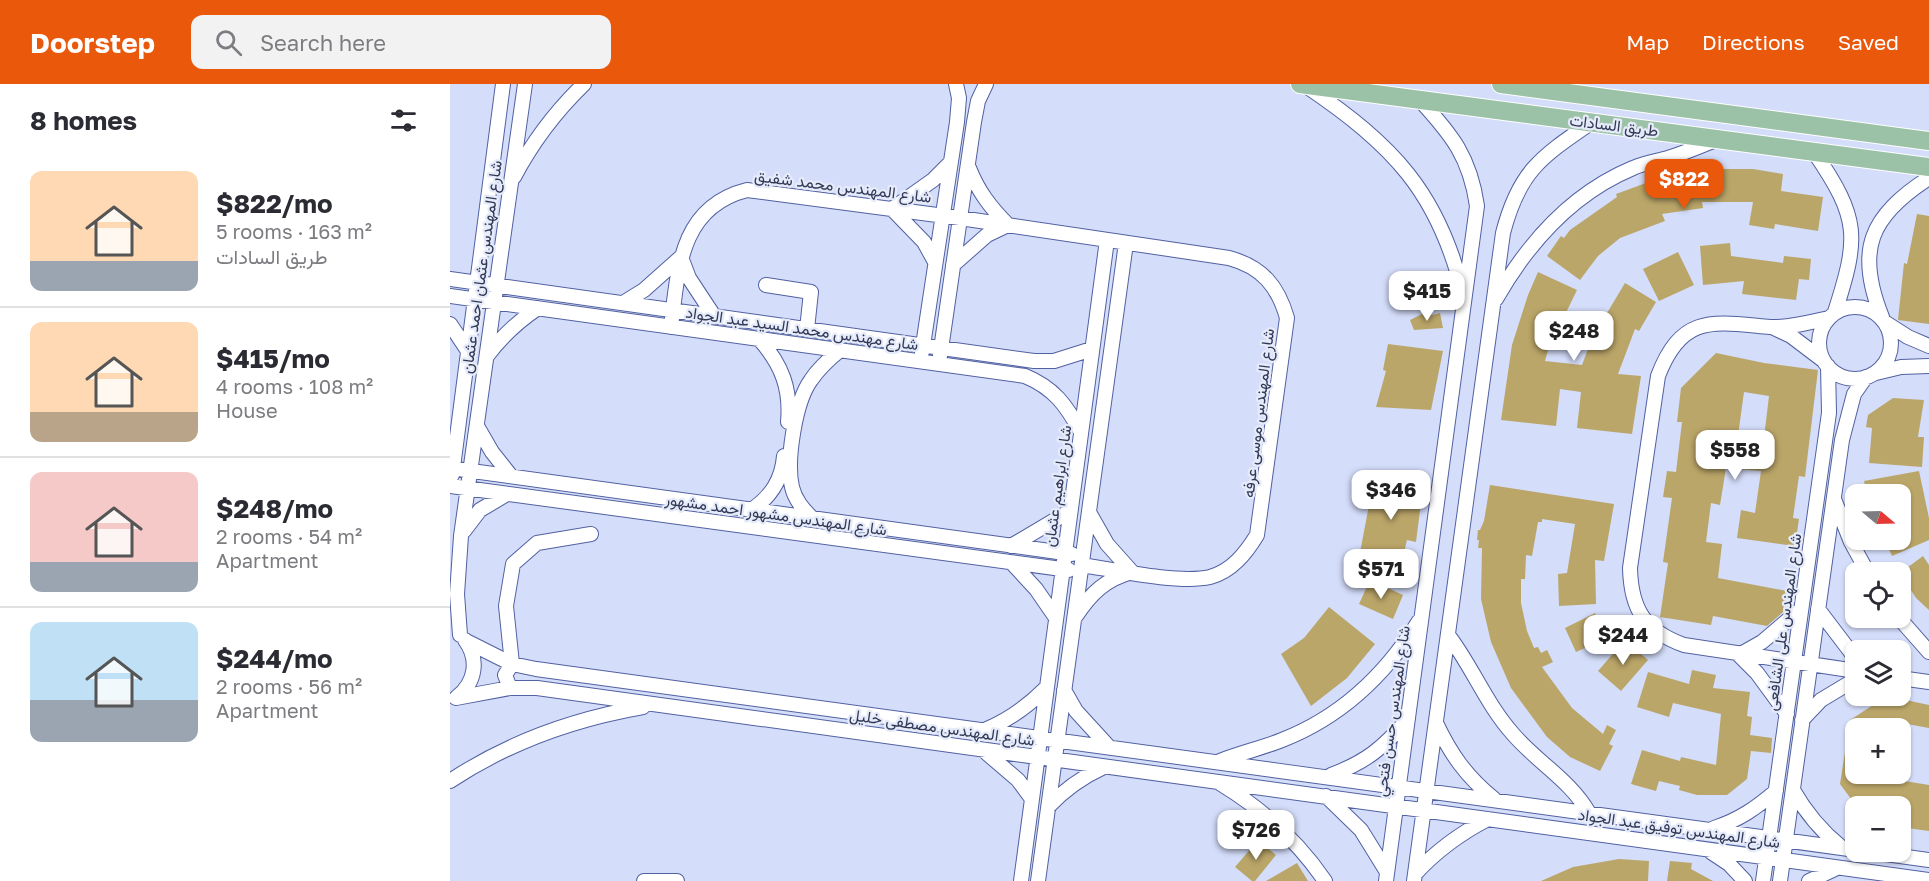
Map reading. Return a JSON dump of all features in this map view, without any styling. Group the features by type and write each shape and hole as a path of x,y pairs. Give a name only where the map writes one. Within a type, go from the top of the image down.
{"main road":[{"name":"طريق السادات","path":"1299,84 1929,167"},
{"name":"طريق السادات","path":"1501,84 1929,141"},
{"path":"1719,138 1723,114"}],"street":[{"path":"509,187 532,144 561,105 584,84"},
{"path":"920,362 951,162 959,98 956,84"},
{"path":"939,364 978,101 986,84"},
{"path":"1305,85 1381,141 1412,176 1436,215 1450,248 1465,304"},
{"path":"502,89 516,93 523,91"},
{"name":"شارع المهندس عثمان احمد عثمان","path":"450,486 454,429 468,351 502,89"},
{"name":"شارع المهندس عثمان احمد عثمان","path":"452,701 463,692 472,676 474,658 459,635 453,595 523,91"},
{"name":"شارع المهندس حسن فتحي","path":"1387,876 1476,231 1477,206 1474,182 1466,159 1454,138 1419,99"},
{"path":"1415,878 1503,233 1510,206 1523,180 1541,158 1592,122"},
{"path":"1492,306 1512,271 1537,239 1566,211 1598,187 1634,168 1671,157 1719,138"},
{"path":"1814,152 1843,197 1850,220 1852,244 1850,268 1832,315 1821,332 1819,344 1826,364"},
{"path":"935,262 924,242 892,209 933,180 951,162"},
{"path":"953,265 987,235 1008,225 991,208 977,188 968,165"},
{"path":"1870,376 1889,356 1891,345 1868,275 1869,250 1877,227 1891,206 1929,178"},
{"name":"شارع المهندس محمد شفيق","path":"671,327 681,257 700,218 713,204 729,195 747,190 960,218"},
{"name":"شارع المهندس موسى عرفه","path":"960,218 1229,258 1246,263 1262,272 1274,285 1282,301 1287,318 1262,514 1257,535 1246,553 1230,568 1210,577 1187,579 1082,564"},
{"name":"شارع ابراهيم عثمان","path":"1021,881 1107,240"},
{"path":"1038,881 1126,243"},
{"path":"623,303 664,275 681,257 694,288 714,316"},
{"name":"شارع مهندس محمد السيد عبد الجواد","path":"450,279 1034,361 1054,361 1092,349"},
{"path":"766,285 811,292 807,329"},
{"name":"شارع مهندس محمد السيد عبد الجواد","path":"450,296 1025,376 1043,383 1058,395 1081,432"},
{"path":"1845,669 1684,645 1665,638 1649,625 1634,599 1630,568 1658,376 1666,356 1679,339 1697,327 1718,322 1772,327 1832,315 1851,306 1863,307 1908,337 1929,346"},
{"path":"486,358 500,338 518,321 538,308"},
{"path":"450,324 468,351"},
{"path":"1772,327 1791,336 1848,378 1870,376 1902,367 1929,365 1929,352"},
{"path":"760,340 772,353 787,384 790,401 792,488 800,505 812,518"},
{"path":"753,509 766,500 777,485 800,401 809,381 823,364 840,350"},
{"name":"شارع المهندس على الشافعى","path":"1763,881 1829,413 1826,364"},
{"name":"شارع المهندس على الشافعى","path":"1779,881 1846,417 1854,394 1870,376"},
{"path":"477,426 492,452 511,476"},
{"name":"شارع المهندس مشهور احمد مشهور","path":"451,468 1064,554 1082,564"},
{"name":"شارع المهندس مشهور احمد مشهور","path":"450,486 1062,570 1082,564"},
{"path":"461,536 480,510 508,494"},
{"path":"1833,498 1862,562"},
{"path":"1011,546 1070,512"},
{"path":"1075,618 1099,588 1115,577 1132,572 1107,544 1090,514"},
{"path":"510,688 505,675 512,664 506,606 513,564 537,543 591,534"},
{"path":"1012,563 1036,589 1056,618"},
{"path":"1739,655 1783,627 1801,609"},
{"path":"1818,609 1845,645"},
{"path":"1218,761 1282,741 1316,724 1348,703 1377,678 1401,649 1422,616"},
{"path":"1908,628 1929,652"},
{"name":"شارع المهندس مصطفى خليل","path":"459,635 512,664 1427,790"},
{"path":"1448,635 1463,655 1502,721 1532,754 1567,782 1589,813"},
{"path":"1739,655 1757,673 1786,714"},
{"path":"1911,680 1929,682"},
{"path":"1802,720 1821,700 1845,686"},
{"name":"شارع المهندس مصطفى خليل","path":"452,701 510,688 537,688 1424,810"},
{"path":"985,730 1016,714 1047,688"},
{"path":"1064,690 1083,720 1108,746"},
{"path":"450,780 511,747 557,728 605,714 654,704"},
{"path":"1328,776 1359,764 1377,751 1408,719"},
{"path":"1436,723 1449,752 1462,770 1494,799"},
{"path":"982,749 1010,771 1032,799"},
{"path":"1048,807 1064,790 1084,776 1105,766"},
{"path":"1217,782 1251,802 1282,828 1309,857 1325,881"},
{"name":"شارع المهندس توفيق عبد الجواد","path":"1427,790 1845,848"},
{"path":"1793,790 1806,812 1822,832 1845,846"},
{"path":"1709,829 1741,817 1776,791"},
{"path":"1326,796 1361,830 1387,876"},
{"name":"شارع المهندس توفيق عبد الجواد","path":"1424,810 1929,880"},
{"path":"1415,878 1436,852 1453,839 1488,819"},
{"path":"1707,849 1729,864 1744,881"},
{"path":"1911,858 1929,860"},
{"path":"1809,881 1840,867"},
{"path":"644,881 677,881"}],"building":[{"path":"1697,169 1753,169 1783,174 1781,191 1823,197 1818,231 1775,224 1774,229 1749,225 1753,202 1702,202 1703,208 1662,214 1665,221 1620,238 1598,256 1580,280 1547,256 1561,236 1564,238 1570,230 1617,197 1616,194 1665,176 1665,174"},
{"path":"1917,214 1929,216 1929,324 1898,320 1904,263 1907,264"},
{"path":"1730,243 1731,256 1783,263 1784,256 1811,259 1809,280 1799,279 1796,300 1742,294 1744,281 1703,285 1700,246"},
{"path":"1678,252 1694,285 1659,301 1643,269"},
{"path":"1538,272 1577,290 1564,317 1558,314 1545,361 1582,365 1598,322 1601,323 1625,283 1656,302 1639,331 1635,329 1618,374 1641,376 1632,434 1577,428 1581,392 1560,389 1556,426 1501,420 1512,345"},
{"path":"1430,310 1432,315 1440,313 1443,328 1414,330 1410,320"},
{"path":"1388,344 1443,351 1431,410 1376,407 1386,371 1383,370"},
{"path":"1716,353 1764,363 1818,370 1805,477 1799,476 1793,518 1799,519 1795,546 1737,538 1741,510 1755,513 1761,471 1726,468 1720,505 1711,503 1706,542 1722,544 1718,578 1787,591 1783,612 1767,626 1713,616 1711,625 1660,617 1668,563 1663,562 1672,498 1663,497 1667,471 1676,472 1682,422 1677,422 1681,388","holes":["1744,392 1769,396 1763,446 1737,443"]},
{"path":"1893,398 1924,400 1918,437 1924,437 1922,467 1869,463 1872,428 1866,427 1868,415"},
{"path":"1919,471 1929,518 1929,540 1911,548 1911,484 1865,484 1864,481"},
{"path":"1378,472 1424,479 1416,542 1407,540 1399,573 1358,563 1369,505 1373,506"},
{"path":"1490,485 1614,504 1604,561 1595,560 1596,604 1559,606 1558,574 1567,573 1575,524 1542,519 1542,522 1538,522 1532,556 1526,555 1525,579 1521,579 1521,603 1527,631 1534,648 1538,647 1541,653 1547,650 1553,662 1542,667 1572,708 1603,734 1607,725 1616,730 1609,744 1613,746 1600,771 1570,757 1547,737 1511,688 1491,642 1481,599 1482,548 1478,548 1479,540 1477,540 1478,530 1484,521"},
{"path":"1889,550 1906,550 1892,556"},
{"path":"1923,556 1929,565 1929,610 1911,590 1911,565"},
{"path":"1370,580 1403,595 1393,619 1359,604"},
{"path":"1329,607 1375,644 1347,678 1311,706 1281,654 1304,638"},
{"path":"1595,613 1607,638 1576,652 1565,628"},
{"path":"1625,640 1648,660 1621,691 1598,671"},
{"path":"1692,670 1716,675 1713,688 1750,692 1747,716 1752,717 1750,735 1772,738 1771,753 1751,751 1747,779 1727,795 1697,795 1679,790 1680,786 1659,781 1656,791 1631,784 1642,750 1680,761 1681,757 1716,765 1721,714 1673,703 1669,717 1637,707 1648,672 1689,684"},
{"path":"1911,701 1929,705 1929,728 1911,725 1911,718 1853,718 1872,706 1911,706"},
{"path":"1845,752 1845,784 1911,784 1911,782 1929,785 1929,831 1911,829 1911,796 1849,796 1840,784"},
{"path":"1258,840 1276,855 1255,881 1252,881 1235,867"},
{"path":"1619,859 1649,861 1648,881 1541,881 1573,867"},
{"path":"1670,861 1692,863 1691,869 1713,881 1667,881"},
{"path":"1297,863 1308,881 1266,881"}]}
